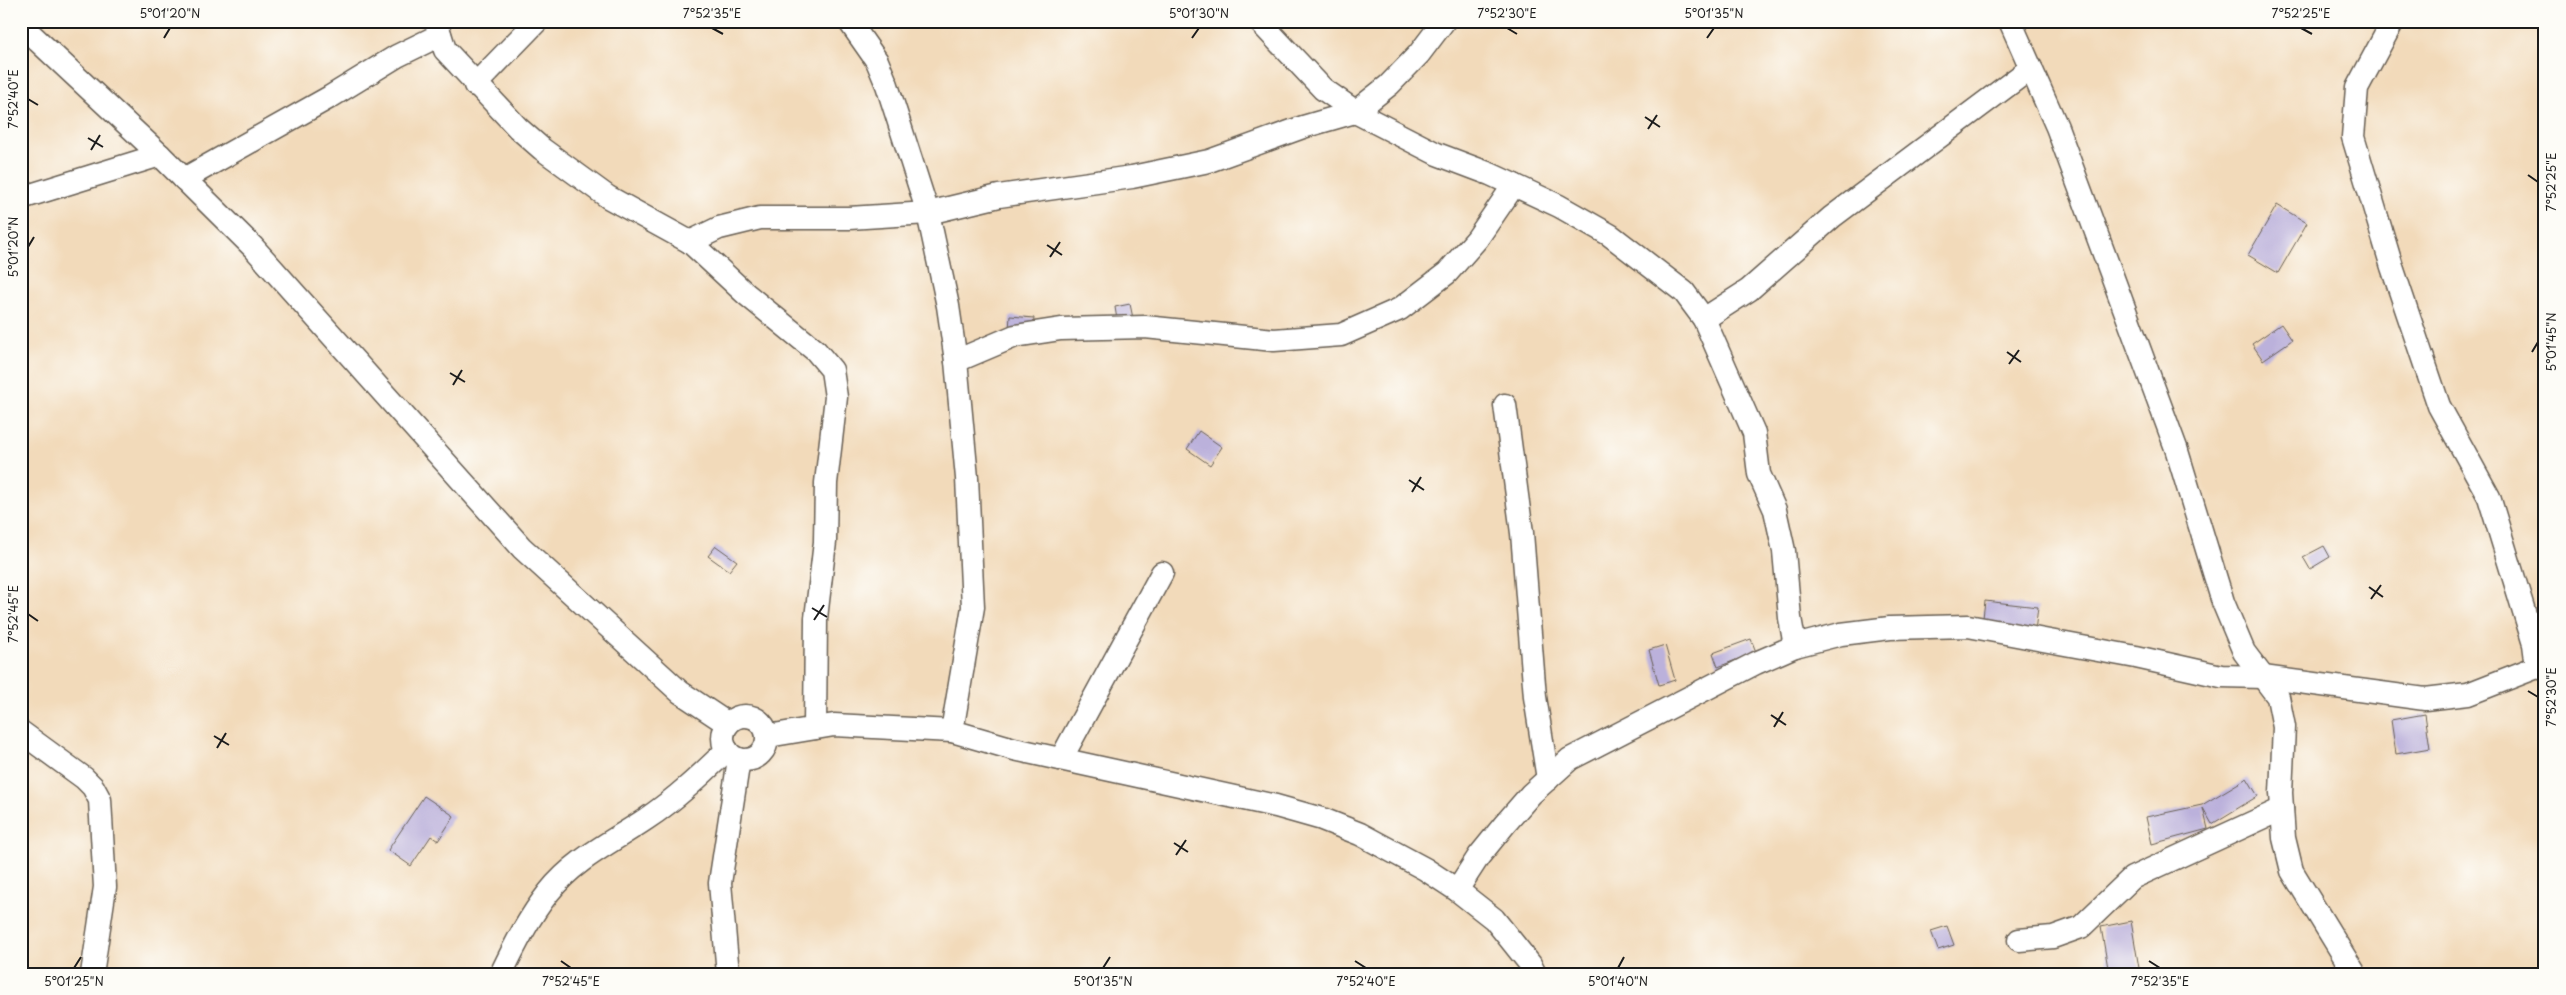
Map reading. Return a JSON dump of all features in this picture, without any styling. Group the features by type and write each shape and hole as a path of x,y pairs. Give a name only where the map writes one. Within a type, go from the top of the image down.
{"street":[{"path":"475,85 537,21"},
{"path":"848,21 876,61 887,84 928,213 948,306 956,361 968,478 973,607 952,731"},
{"path":"1259,21 1324,89 1355,112 1437,154 1514,185 1559,206 1610,235 1684,292 1704,319 1735,394 1754,433 1759,474 1775,510 1784,550 1790,618 1795,646"},
{"path":"690,242 702,234 719,228 760,218 849,218 928,213 999,196 1122,178 1209,161 1303,127 1355,112 1389,84 1419,54 1444,21"},
{"path":"2010,21 2057,127 2176,448 2223,602 2244,652 2278,697 2284,727 2282,809 2284,838 2292,871 2355,974"},
{"path":"1457,890 1479,856 1505,824 1531,794 1570,759 1599,742 1795,646 1842,634 1890,628 1968,626 2136,657 2221,676 2263,677 2425,699 2468,694 2541,668 2489,497 2439,406 2392,267 2353,137 2357,88 2393,21"},
{"path":"21,25 160,155 253,247 522,548 680,692 728,724"},
{"path":"184,178 330,97 397,56 438,28 445,50 475,85 518,128 549,154 608,197 690,242 746,294 816,350 832,370 836,397 826,483 825,542 816,618 815,728"},
{"path":"1704,319 1749,290 1832,217 2031,68"},
{"path":"21,198 160,155"},
{"path":"956,361 1015,336 1061,329 1145,327 1274,340 1341,334 1400,309 1447,273 1478,240 1514,185"},
{"path":"1505,405 1522,533 1535,697 1548,779"},
{"path":"1061,759 1162,573"},
{"path":"747,715 757,718 764,726 768,736 766,747 759,755 750,760 733,755 723,741 724,732 728,724 736,717 747,715"},
{"path":"768,736 834,725 952,731 1061,759 1276,806 1322,819 1360,834 1425,869 1457,890 1494,919 1530,964 1535,974"},
{"path":"21,732 84,778 93,787 100,800 105,886 92,974"},
{"path":"501,974 524,928 550,891 579,862 604,843 645,820 733,755"},
{"path":"728,974 720,882 733,755"},
{"path":"2019,940 2053,937 2081,927 2132,878 2282,809"}],"building":[{"path":"2277,205 2307,223 2278,273 2248,255"},
{"path":"1130,304 1134,323 1118,326 1115,307"},
{"path":"1010,316 1034,318 1032,332 1009,329"},
{"path":"2281,324 2292,340 2263,360 2252,344"},
{"path":"1199,431 1222,447 1210,465 1187,449"},
{"path":"716,546 737,561 729,571 708,556"},
{"path":"2324,546 2330,557 2310,569 2303,557"},
{"path":"1985,601 2038,607 2035,631 1982,626"},
{"path":"1751,639 1756,652 1718,667 1713,653"},
{"path":"1665,645 1675,680 1659,685 1649,650"},
{"path":"2425,714 2430,748 2396,754 2391,720"},
{"path":"2247,778 2258,796 2212,824 2203,808 2208,829 2152,844 2146,817 2202,805"},
{"path":"424,796 454,816 438,841 431,836 411,866 388,850"},
{"path":"2131,921 2140,974 2109,974 2101,927"},
{"path":"1947,926 1954,945 1938,950 1931,931"}]}
